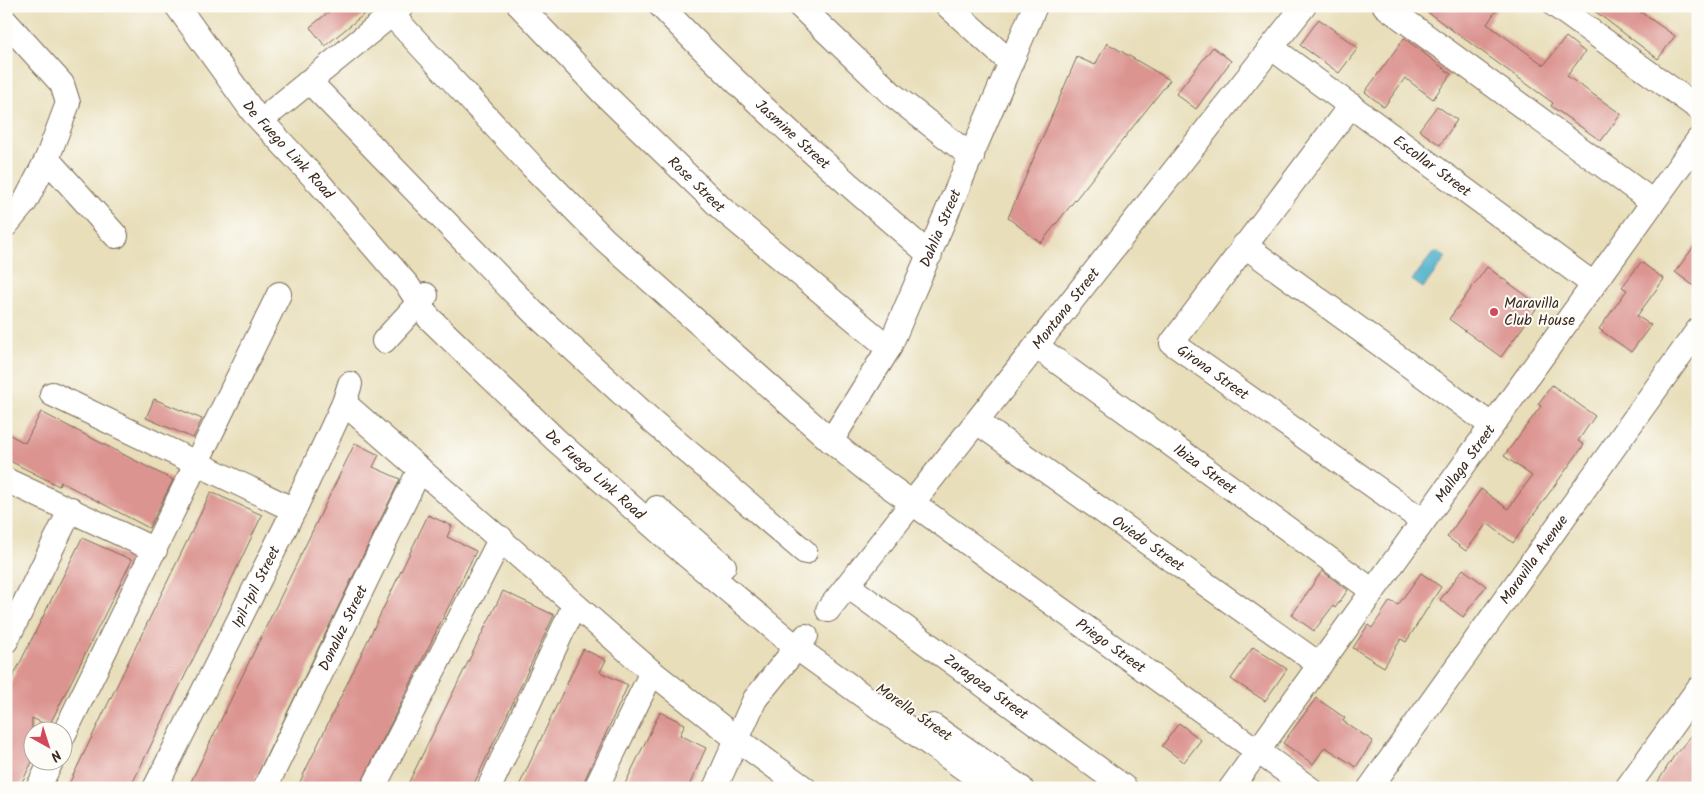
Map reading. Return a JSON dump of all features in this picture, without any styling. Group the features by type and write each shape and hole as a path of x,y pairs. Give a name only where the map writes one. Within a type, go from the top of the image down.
{"street":[{"name":"De Fuego Link Road","path":"177,6 254,112 417,295 802,642"},
{"name":"Rose Street","path":"520,6 604,94 722,209 889,348"},
{"name":"Jasmine Street","path":"661,6 749,94 832,171 930,255"},
{"path":"800,6 893,95 972,157"},
{"path":"948,6 1011,63"},
{"name":"Dahlia Street","path":"831,441 889,348 1035,6"},
{"name":"Montana Street","path":"828,610 1304,6"},
{"path":"1385,6 1653,202"},
{"path":"1556,6 1698,108"},
{"path":"274,110 397,11"},
{"name":"Priego Street","path":"397,11 532,166 604,239 831,441 868,471 1309,788"},
{"path":"6,22 62,84 68,103 47,159 26,202 8,219"},
{"name":"Escollar Street","path":"1272,48 1593,284"},
{"path":"309,81 534,313 652,421 805,552"},
{"name":"Girona Street","path":"1351,106 1172,343 1423,521"},
{"name":"Mallaga Street","path":"1231,788 1698,140"},
{"path":"47,159 116,236"},
{"path":"1244,246 1491,426"},
{"path":"70,722 279,294"},
{"path":"384,341 417,295"},
{"name":"Maravilla Avenue","path":"1370,788 1698,330"},
{"name":"Ibiza Street","path":"1036,346 1373,591"},
{"path":"52,394 294,510"},
{"name":"Ipil-Ipil Street","path":"155,788 294,510 347,394 420,469"},
{"name":"Oviedo Street","path":"977,422 1320,665"},
{"path":"420,469 501,538 574,606 652,672 738,740 804,788"},
{"name":"Donaluz Street","path":"265,788 420,469"},
{"path":"6,480 155,550"},
{"path":"6,641 71,509"},
{"path":"373,788 501,538"},
{"name":"Zaragoza Street","path":"848,586 1125,788"},
{"path":"489,788 574,606"},
{"path":"716,788 756,699 802,642"},
{"name":"Morella Street","path":"802,642 991,788"},
{"name":"Morella Street","path":"802,642 1021,788"},
{"path":"596,788 652,672"},
{"path":"1627,788 1698,689"},
{"path":"38,788 46,772"}],"water":[{"path":"1438,252 1446,258 1423,288 1412,280 1433,253"}],"building":[{"path":"336,6 374,6 325,46 310,27"},
{"path":"1419,6 1499,6 1487,24 1544,65 1566,37 1585,52 1567,76 1621,114 1601,141 1551,106 1553,103"},
{"path":"1588,6 1632,6 1675,36 1658,59"},
{"path":"1319,19 1358,48 1339,73 1300,45"},
{"path":"1404,38 1451,74 1433,99 1405,78 1384,107 1365,92"},
{"path":"1107,43 1170,80 1041,243 1008,218 1077,57 1095,65"},
{"path":"1213,47 1231,61 1196,109 1176,94"},
{"path":"1437,106 1457,120 1440,145 1419,130"},
{"path":"1698,241 1698,289 1675,272"},
{"path":"1641,262 1664,279 1637,316 1651,325 1631,352 1599,329 1627,290 1622,287"},
{"name":"Maravilla Club House","path":"1487,267 1539,305 1501,357 1449,319"},
{"path":"1552,385 1595,416 1578,441 1584,445 1513,543 1487,523 1466,551 1447,537 1481,489 1508,509 1532,476 1504,456 1541,406 1538,404"},
{"path":"154,399 202,419 193,438 146,418"},
{"path":"41,412 173,480 149,528 61,482 59,486 6,459 6,433 25,443"},
{"path":"355,443 379,455 373,467 400,479 251,788 188,788"},
{"path":"211,492 262,515 217,610 130,788 67,788"},
{"path":"428,515 452,526 447,537 476,551 359,788 297,788"},
{"path":"82,538 132,560 51,722 40,722 32,718 32,722 22,722 22,772 27,772 19,788 6,788 6,691"},
{"path":"1463,569 1486,586 1463,617 1440,600"},
{"path":"1322,571 1348,590 1314,631 1292,615"},
{"path":"1421,573 1441,587 1406,642 1401,639 1384,667 1353,648 1368,625 1372,628 1390,601 1398,605"},
{"path":"503,591 554,615 472,788 406,788"},
{"path":"1253,647 1287,669 1265,701 1231,679"},
{"path":"583,649 606,660 600,672 628,685 581,788 518,788"},
{"path":"1316,698 1345,718 1343,721 1373,741 1356,767 1325,747 1313,764 1283,743"},
{"path":"660,712 685,724 680,735 706,748 688,788 623,788"},
{"path":"1179,723 1201,740 1184,762 1162,746"},
{"path":"1698,728 1698,788 1654,788 1674,756"}],"place":[{"name":"Maravilla Club House","path":"1494,312"}]}
